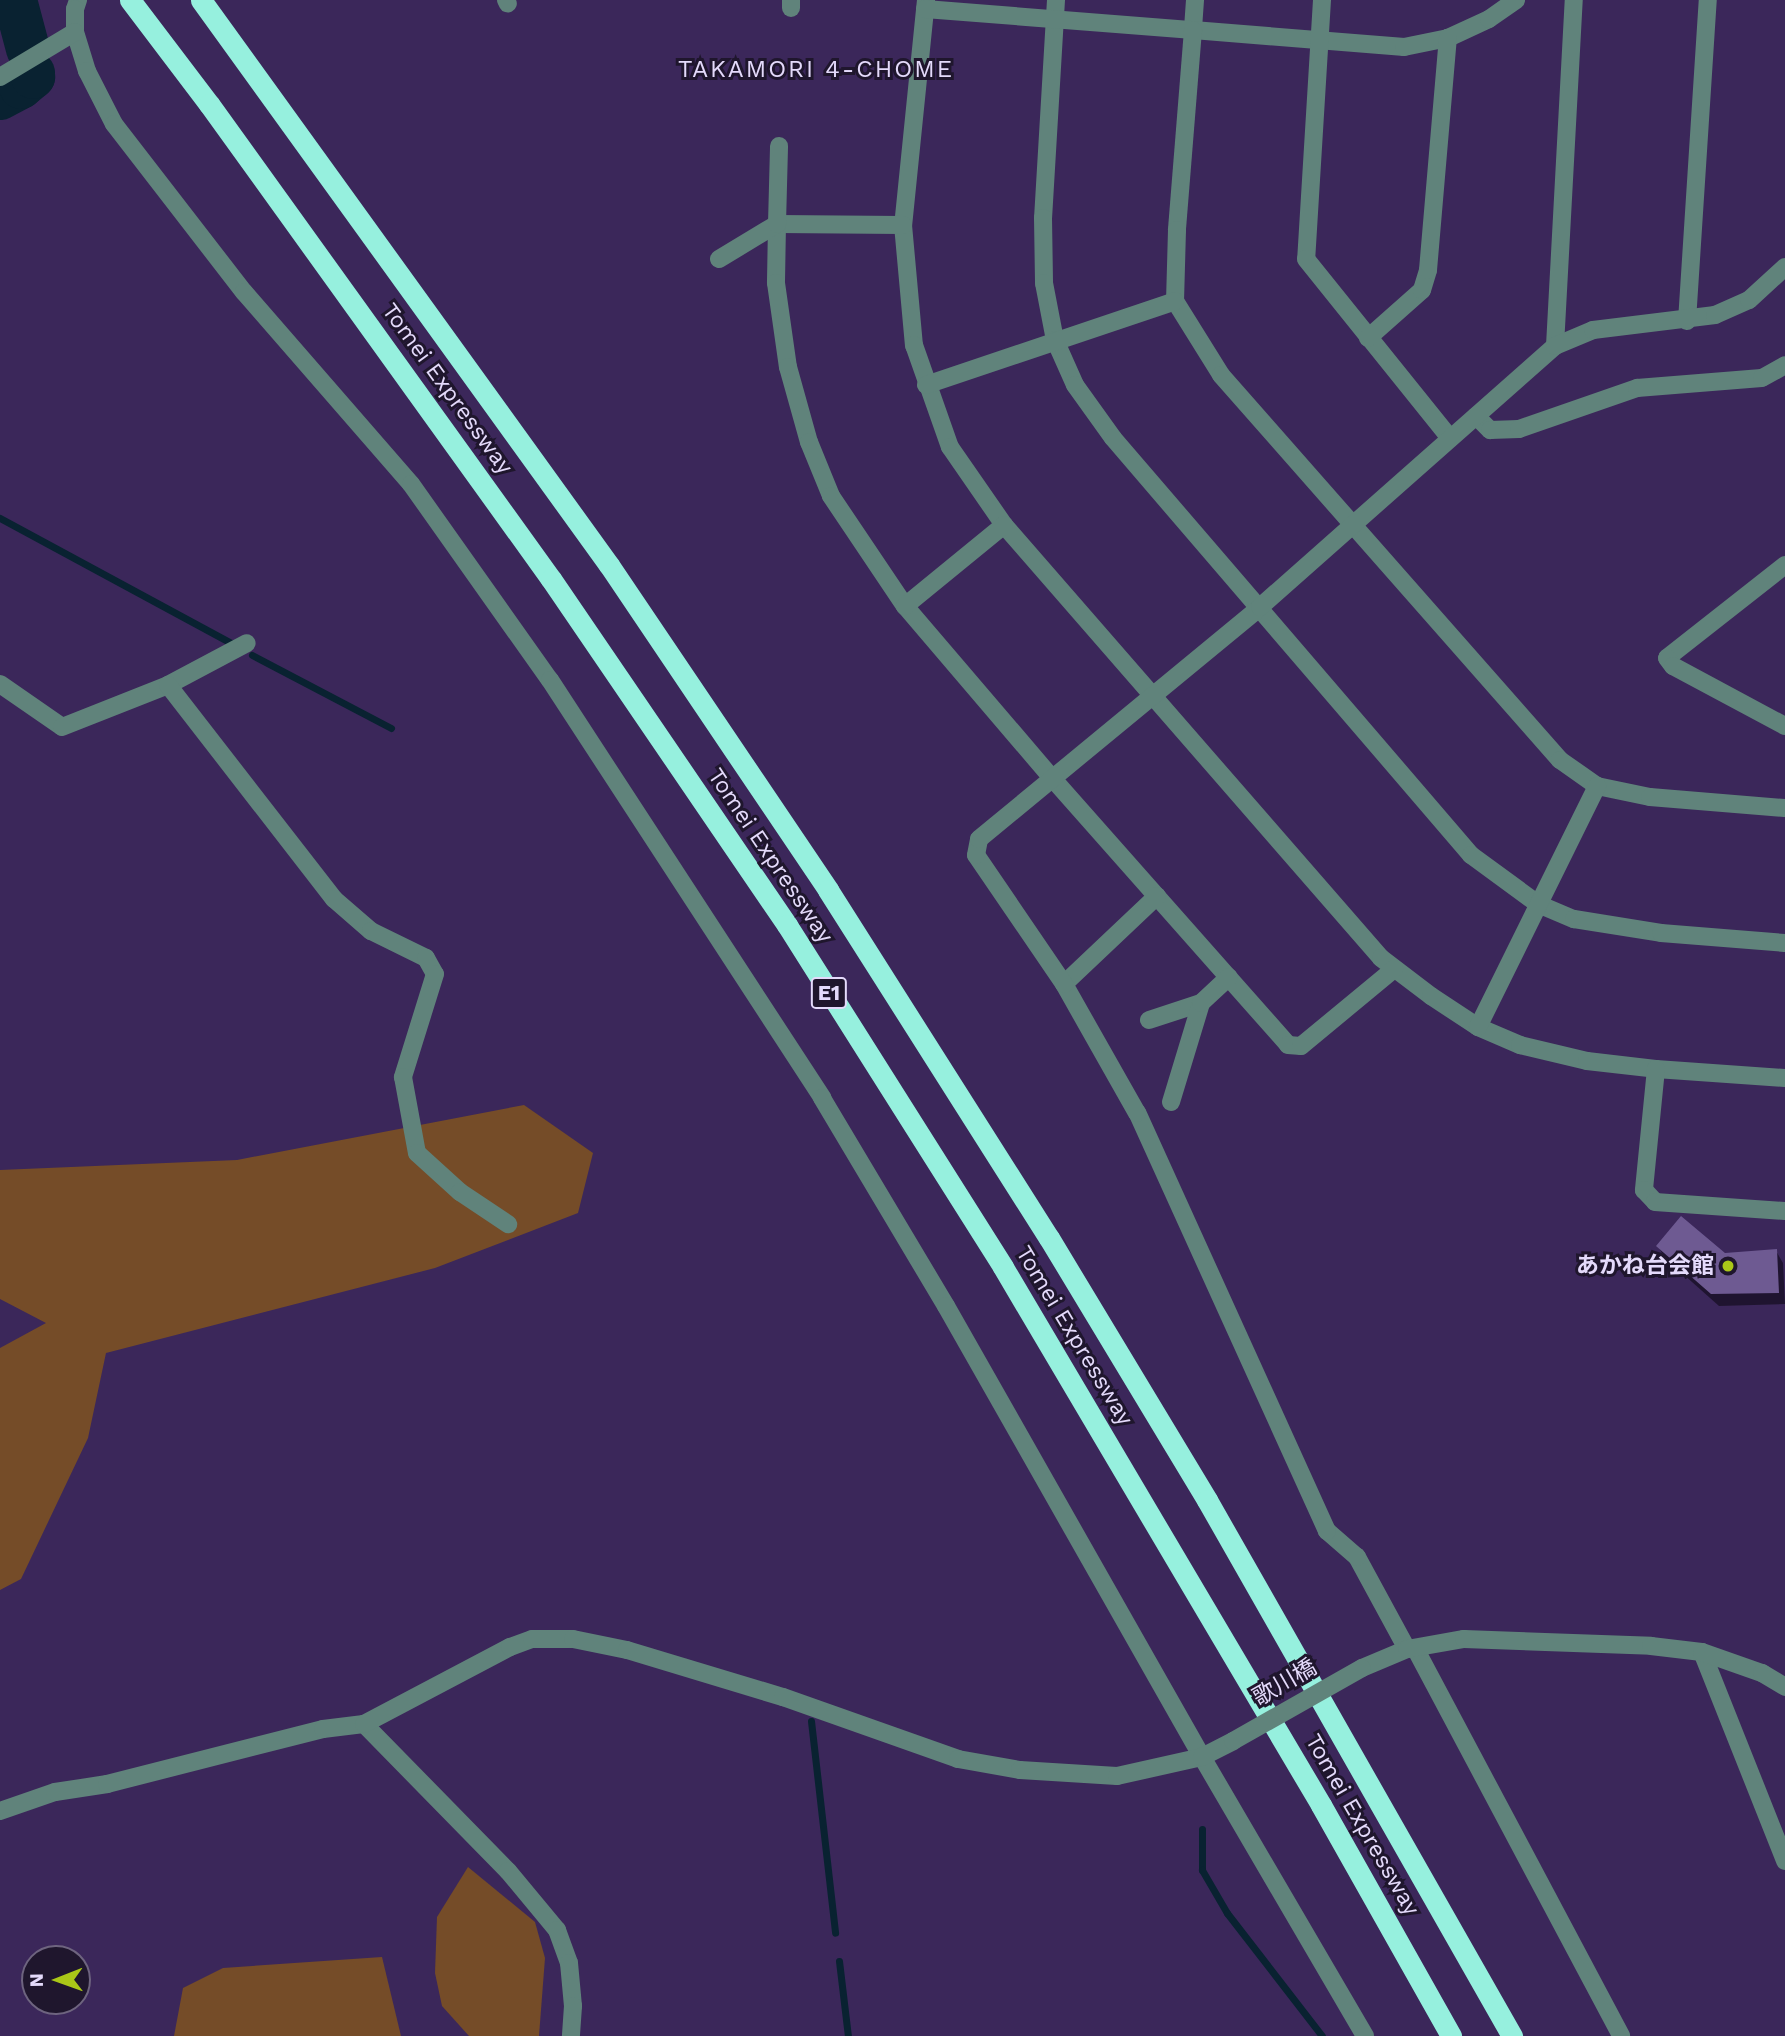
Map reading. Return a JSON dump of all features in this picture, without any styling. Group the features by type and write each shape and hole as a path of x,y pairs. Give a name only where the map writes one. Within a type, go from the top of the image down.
{"highway":[{"name":"Tomei Expressway","path":"130,0 217,115 551,579 787,925 1010,1279 1321,1805 1451,2036"},
{"name":"Tomei Expressway","path":"201,0 609,565 828,890 1049,1238 1207,1500 1512,2036"}],"street":[{"path":"1056,0 1043,218 1044,284 1055,340 1075,385 1114,438 1471,855 1538,904 1574,919 1661,933 1785,943"},
{"path":"1195,0 1177,230 1175,301 1221,375 1560,760 1597,786 1650,797 1785,808"},
{"path":"1322,0 1306,259 1450,438"},
{"path":"1516,0 1489,19 1448,38 1404,47 1319,38 1055,20 925,4 903,225 914,345 950,447 1004,525 1261,823 1394,969 1478,1027 1520,1045 1587,1060 1656,1069 1785,1078"},
{"path":"1555,346 1574,0"},
{"path":"1687,321 1707,0"},
{"path":"74,3 75,32 87,71 114,124 271,324 411,484 550,680 711,923 822,1098 946,1306 1202,1757 1365,2036"},
{"path":"0,77 75,32"},
{"path":"1368,338 1422,290 1428,270 1448,38"},
{"path":"779,146 776,284 788,367 809,442 831,496 905,606 1053,779 1289,1045 1301,1046 1394,969"},
{"path":"719,259 777,224 903,225"},
{"path":"1621,2036 1411,1649 1357,1557 1327,1531 1143,1125 1108,1058 1064,984 976,855 979,839 1260,607 1555,346 1593,330 1687,321 1715,315 1749,300 1785,267"},
{"path":"926,385 1175,301"},
{"path":"1476,416 1490,430 1519,429 1637,388 1762,378 1785,365"},
{"path":"905,606 1004,525"},
{"path":"1785,565 1667,658 1673,666 1785,726"},
{"path":"0,684 62,727 168,685 247,643"},
{"path":"168,685 334,899 372,931 426,958 435,974 403,1077 417,1153 460,1192 508,1224"},
{"path":"1478,1027 1597,786"},
{"path":"1064,984 1157,896"},
{"path":"1149,1020 1201,1003 1228,977"},
{"path":"1171,1102 1201,1003"},
{"path":"1656,1069 1644,1190 1655,1202 1785,1211"},
{"name":"歌川橋","path":"0,1811 55,1791 107,1784 323,1730 364,1724 510,1647 532,1639 573,1639 627,1650 783,1697 958,1759 1020,1770 1117,1776 1202,1757 1362,1668 1411,1649 1464,1639 1651,1646 1702,1652 1762,1672 1785,1687"},
{"path":"1702,1652 1785,1861"},
{"path":"364,1724 508,1871 557,1930 569,1963 573,2006 570,2036"}],"shaded area":[{"path":"524,1105 593,1153 578,1213 435,1268 106,1353 88,1438 21,1579 0,1590 0,1348 46,1323 0,1299 0,1170 237,1160"},
{"path":"468,1867 535,1922 545,1958 539,2036 469,2036 442,2006 435,1973 437,1917"},
{"path":"382,1957 401,2036 174,2036 183,1988 223,1968"}],"building":[{"name":"あかね台会館","path":"1681,1216 1725,1253 1777,1249 1779,1293 1711,1294 1656,1246"}],"waterway":[{"path":"15,0 28,49"},
{"path":"0,98 21,87 33,77 33,73"},
{"path":"0,518 231,643"},
{"path":"252,655 391,728"},
{"path":"811,1721 835,1933"},
{"path":"1202,1829 1202,1870 1227,1913 1322,2036"},
{"path":"839,1961 848,2036"}],"place":[{"name":"あかね台会館","path":"1728,1266"}],"district":[{"name":"TAKAMORI 4-CHOME","path":"816,70"}]}
